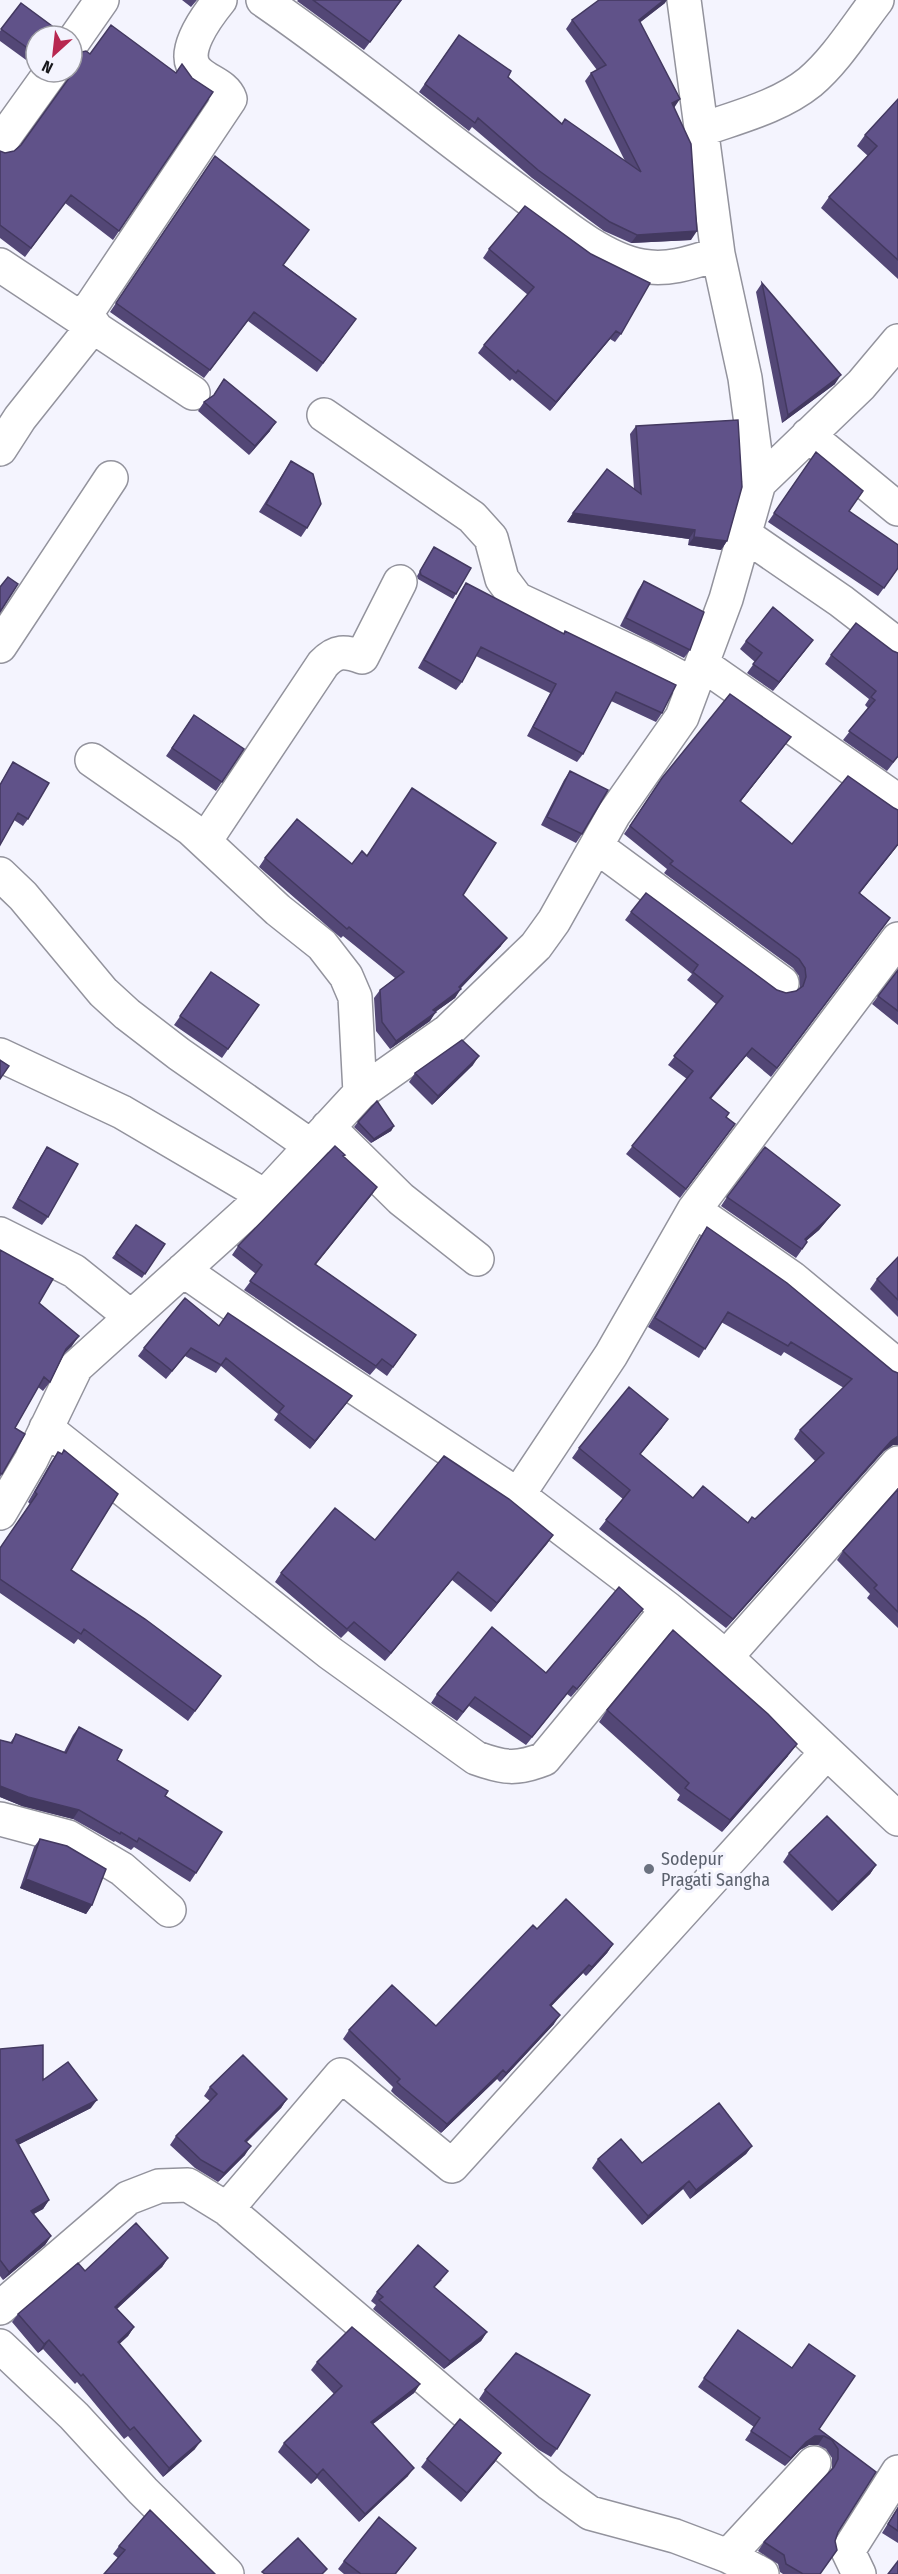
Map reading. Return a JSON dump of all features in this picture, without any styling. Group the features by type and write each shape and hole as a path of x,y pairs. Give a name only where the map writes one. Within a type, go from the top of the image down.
{"street":[{"path":"84,26 102,0"},
{"path":"0,449 88,321 92,305 230,99 228,92 197,72 190,56 210,12 220,0"},
{"path":"263,0 485,168 569,229 608,254 642,266 677,267 718,254"},
{"path":"0,1513 31,1460 76,1367 265,1196 360,1093 448,1031 536,946 554,921 615,814 682,717 726,599 759,483 745,378 718,254 684,0"},
{"path":"701,130 761,109 810,81 834,56 877,0"},
{"path":"0,143 42,84"},
{"path":"0,265 88,321 193,393"},
{"path":"759,483 861,385 898,341"},
{"path":"324,415 472,517 491,538 502,579 517,599 646,659 698,675 898,801"},
{"path":"808,435 898,509"},
{"path":"0,646 111,478"},
{"path":"745,535 841,601 898,645"},
{"path":"205,841 323,664 332,654 345,651 362,657 400,582"},
{"path":"92,760 205,841 278,910 322,945 346,976 355,997 360,1093"},
{"path":"596,846 782,982"},
{"path":"0,874 23,896 103,992 127,1014 179,1054 320,1137 477,1259"},
{"path":"518,1495 611,1355 694,1210 898,939"},
{"path":"0,1055 122,1112 265,1196"},
{"path":"694,1210 792,1278 898,1366"},
{"path":"0,1234 74,1271 131,1317"},
{"path":"183,1270 302,1353 518,1495 668,1609 726,1657 898,1820"},
{"path":"46,1428 330,1653 476,1758 499,1766 523,1767 544,1759 668,1609"},
{"path":"726,1657 898,1463"},
{"path":"227,2209 341,2075 452,2166 826,1752"},
{"path":"0,1819 68,1837 122,1869 169,1910"},
{"path":"0,2307 128,2198 159,2186 188,2185 227,2209 550,2484 590,2513 675,2536 728,2556 762,2574"},
{"path":"0,2346 74,2416 143,2491 227,2574"},
{"path":"728,2556 814,2463"},
{"path":"859,2574 848,2552 898,2472"}],"building":[{"path":"313,0 401,0 370,42"},
{"path":"599,0 664,0 639,20 680,99 672,103 691,144 697,231 637,235 610,222 538,170 478,118 475,123 425,84 459,35 511,71 508,77 562,124 565,119 641,172 591,73 606,65 572,20"},
{"path":"21,3 49,24 24,24 24,45 1,29"},
{"path":"111,25 176,73 182,64 192,78 213,92 119,231 71,195 31,248 0,225 0,151 5,153 14,151 21,145 65,84 84,84 84,51 90,54"},
{"path":"898,99 898,260 829,197 877,146 865,135"},
{"path":"215,156 309,230 283,265 356,319 323,363 254,312 210,370 116,303"},
{"path":"525,206 591,254 650,283 621,334 616,331 556,402 518,370 516,373 484,345 534,287 489,249"},
{"path":"762,283 841,375 788,415"},
{"path":"224,379 276,422 255,446 204,402 214,395"},
{"path":"738,420 742,487 727,541 694,537 695,530 573,513 607,469 641,494 636,426"},
{"path":"816,452 863,491 849,511 898,545 898,568 884,588 774,513"},
{"path":"291,461 313,474 321,504 307,528 266,504"},
{"path":"434,547 471,568 456,594 421,575 420,571"},
{"path":"8,577 18,584 0,612 0,587"},
{"path":"644,581 704,612 690,650 626,618"},
{"path":"466,583 564,634 565,631 676,685 662,713 616,692 583,754 533,727 556,684 481,647 462,682 424,660"},
{"path":"773,607 813,640 779,682 753,664 762,653 746,641"},
{"path":"856,623 898,653 898,756 893,762 849,731 875,700 871,697 876,691 831,655"},
{"path":"730,694 791,737 740,801 792,844 848,776 898,810 898,844 859,893 890,918 777,1068 752,1048 710,1098 729,1113 726,1117 735,1124 686,1189 632,1146 693,1071 674,1056 723,996 693,972 698,965 631,912 646,893 777,990 786,993 796,991 803,986 806,977 805,968 799,959 670,864 673,861 630,826 662,778"},
{"path":"194,715 244,749 222,782 172,748"},
{"path":"13,762 49,783 28,819 18,813 0,845 0,785"},
{"path":"570,771 608,790 582,834 547,817"},
{"path":"412,788 496,843 463,895 507,938 459,987 461,989 433,1010 436,1012 396,1041 382,1022 380,990 404,972 349,927 347,929 265,858 297,819 352,864 362,851 367,856"},
{"path":"898,970 898,1011 878,996"},
{"path":"211,972 259,1005 228,1049 180,1016"},
{"path":"462,1040 479,1056 438,1096 415,1073"},
{"path":"0,1060 9,1066 0,1079"},
{"path":"377,1101 394,1126 374,1139 358,1122"},
{"path":"335,1146 377,1187 315,1264 416,1335 393,1367 382,1359 376,1366 250,1281 262,1265 238,1246"},
{"path":"47,1147 78,1164 48,1217 18,1199"},
{"path":"765,1147 840,1205 805,1239 807,1242 802,1249 727,1197"},
{"path":"136,1225 165,1244 145,1274 116,1253"},
{"path":"707,1227 787,1283 898,1373 898,1436 891,1441 733,1619 606,1520 630,1490 579,1448 629,1387 668,1419 640,1454 693,1498 703,1486 748,1523 752,1517 755,1519 824,1453 800,1430 852,1379 791,1342 788,1346 728,1312 705,1349 655,1318"},
{"path":"0,1250 53,1279 39,1303 79,1336 66,1349 50,1382 44,1377 15,1428 25,1434 2,1474 0,1473"},
{"path":"898,1257 898,1300 877,1279"},
{"path":"185,1298 219,1326 228,1313 352,1396 315,1441 279,1412 284,1406 226,1358 221,1365 191,1348 172,1371 144,1348"},
{"path":"64,1450 118,1494 71,1570 145,1619 221,1676 195,1711 84,1629 81,1634 0,1579 0,1548 37,1494 35,1492 58,1452 62,1454"},
{"path":"444,1456 509,1499 553,1535 497,1603 458,1572 391,1653 354,1622 347,1629 281,1573 335,1508 375,1540"},
{"path":"898,1489 898,1612 874,1588 877,1585 843,1551"},
{"path":"619,1587 643,1609 577,1689 573,1686 532,1737 475,1697 463,1712 437,1694 492,1627 546,1673"},
{"path":"673,1630 768,1714 797,1744 730,1820 685,1788 689,1783 607,1710"},
{"path":"79,1727 122,1750 117,1760 168,1791 165,1796 222,1832 196,1873 139,1838 137,1842 79,1810 28,1797 0,1786 0,1740 12,1743 16,1734 66,1753"},
{"path":"827,1816 876,1865 838,1902 789,1853"},
{"path":"40,1839 67,1846 106,1869 92,1905 26,1879"},
{"path":"566,1899 613,1944 592,1967 589,1965 550,2005 560,2015 506,2073 503,2070 447,2124 401,2086 397,2082 400,2079 349,2030 392,1985 436,2026 533,1925 537,1929"},
{"path":"43,2045 43,2080 68,2062 97,2100 16,2140 49,2200 31,2211 51,2236 9,2272 0,2260 0,2049"},
{"path":"243,2055 287,2099 245,2141 251,2146 224,2173 201,2160 176,2136 217,2094 210,2087"},
{"path":"719,2103 752,2146 696,2190 689,2181 648,2216 598,2159 621,2139 642,2163"},
{"path":"136,2223 168,2258 115,2307 134,2327 118,2342 201,2441 169,2468 134,2427 130,2430 83,2374 81,2376 49,2340 44,2344 18,2314 78,2263 85,2271"},
{"path":"418,2245 448,2271 434,2287 487,2332 450,2361 379,2300 383,2297 377,2292"},
{"path":"352,2327 420,2384 371,2422 414,2468 365,2514 323,2469 317,2475 284,2443 342,2386 317,2362"},
{"path":"738,2330 792,2368 809,2344 855,2376 819,2429 876,2472 838,2532 835,2541 837,2550 820,2574 803,2574 786,2564 784,2555 764,2542 834,2467 838,2459 838,2449 832,2440 824,2436 815,2436 791,2458 751,2431 760,2418 704,2378"},
{"path":"516,2353 590,2395 557,2449 485,2390"},
{"path":"460,2419 501,2453 467,2493 427,2459"},
{"path":"898,2508 898,2531 888,2524"},
{"path":"150,2510 215,2574 104,2574 125,2550 119,2546"},
{"path":"379,2517 416,2548 395,2574 361,2574 344,2561"},
{"path":"298,2538 327,2569 322,2574 265,2574 262,2572"},
{"path":"898,2561 898,2574 888,2574"}],"place":[{"name":"Sodepur Pragati Sangha","path":"649,1869"}]}
